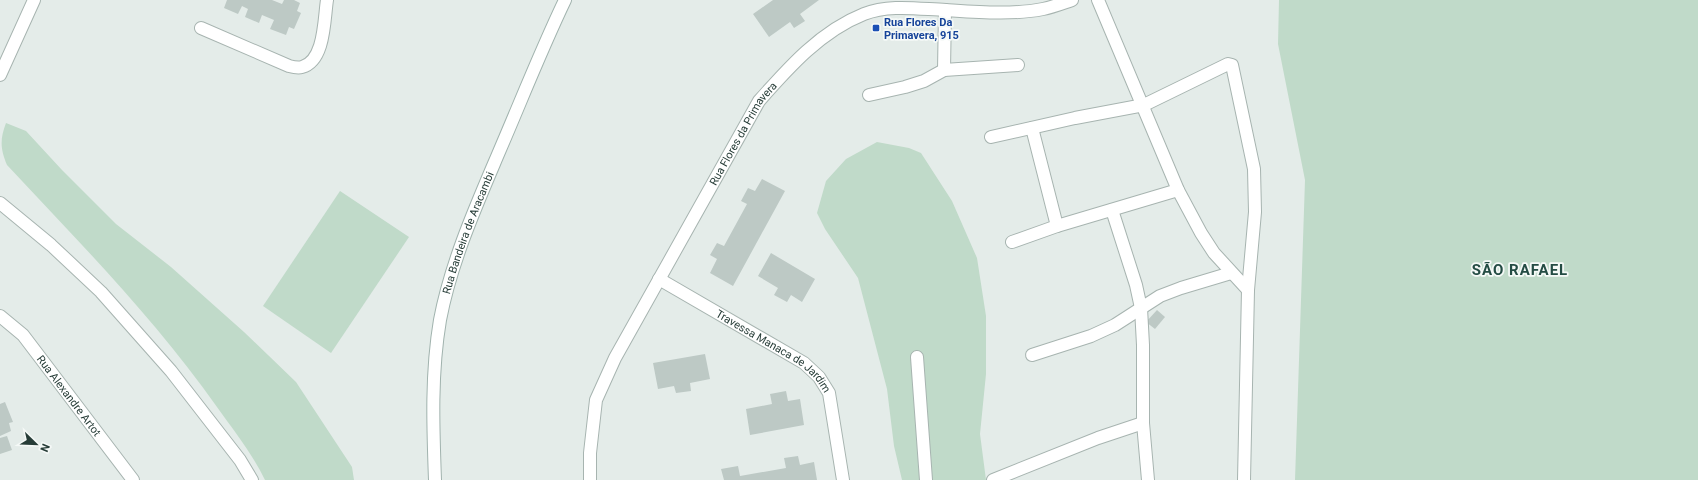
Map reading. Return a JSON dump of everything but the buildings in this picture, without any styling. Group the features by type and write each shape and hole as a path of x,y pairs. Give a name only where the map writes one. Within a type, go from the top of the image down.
{"street":[{"path":"0,76 34,0"},
{"path":"201,28 289,66 301,67 310,63 318,54 327,0"},
{"name":"Rua Bandeira de Aracambi","path":"435,480 432,419 434,361 441,319 452,276 478,203 565,0"},
{"name":"Rua Flores da Primavera","path":"590,480 590,453 596,400 615,358 759,101 788,68 814,44 838,26 865,14 896,8 1000,12 1043,9 1072,0"},
{"path":"1098,0 1144,105 1178,190 1201,233 1214,253 1248,290"},
{"path":"944,70 945,10"},
{"path":"991,137 1144,105 1228,64 1233,67 1254,169 1255,212 1248,290 1244,480"},
{"path":"869,95 924,81 944,70 1018,65"},
{"path":"1032,128 1057,226"},
{"path":"1012,242 1057,226 1178,190"},
{"path":"0,202 101,292 171,371 240,460 252,480"},
{"path":"1112,210 1136,285 1141,308 1143,345 1143,423 1148,480"},
{"path":"1032,354 1092,336 1115,325 1160,296 1231,273"},
{"name":"Travessa Manaca de Jardim","path":"659,280 804,363 819,377 829,393 843,480"},
{"name":"Rua Alexandre Artot","path":"0,316 23,335 133,480"},
{"path":"917,357 926,480"},
{"path":"993,480 1098,438 1143,423"}],"green space":[{"path":"1279,0 1698,0 1698,480 1295,480 1305,180 1278,44"},
{"path":"6,123 26,131 62,170 116,224 171,267 244,332 296,382 352,467 354,480 265,480 242,442 193,375 143,312 7,165 3,154 2,144"},
{"path":"877,142 909,148 921,153 952,201 977,258 986,316 986,374 980,434 986,480 902,480 894,446 887,389 858,278 825,229 817,213 826,181 846,159"},
{"path":"340,191 409,237 331,353 263,306"}],"place":[{"name":"Rua Flores Da Primavera, 915","path":"876,28"}],"district":[{"name":"SÃO RAFAEL","path":"1520,270"}]}
